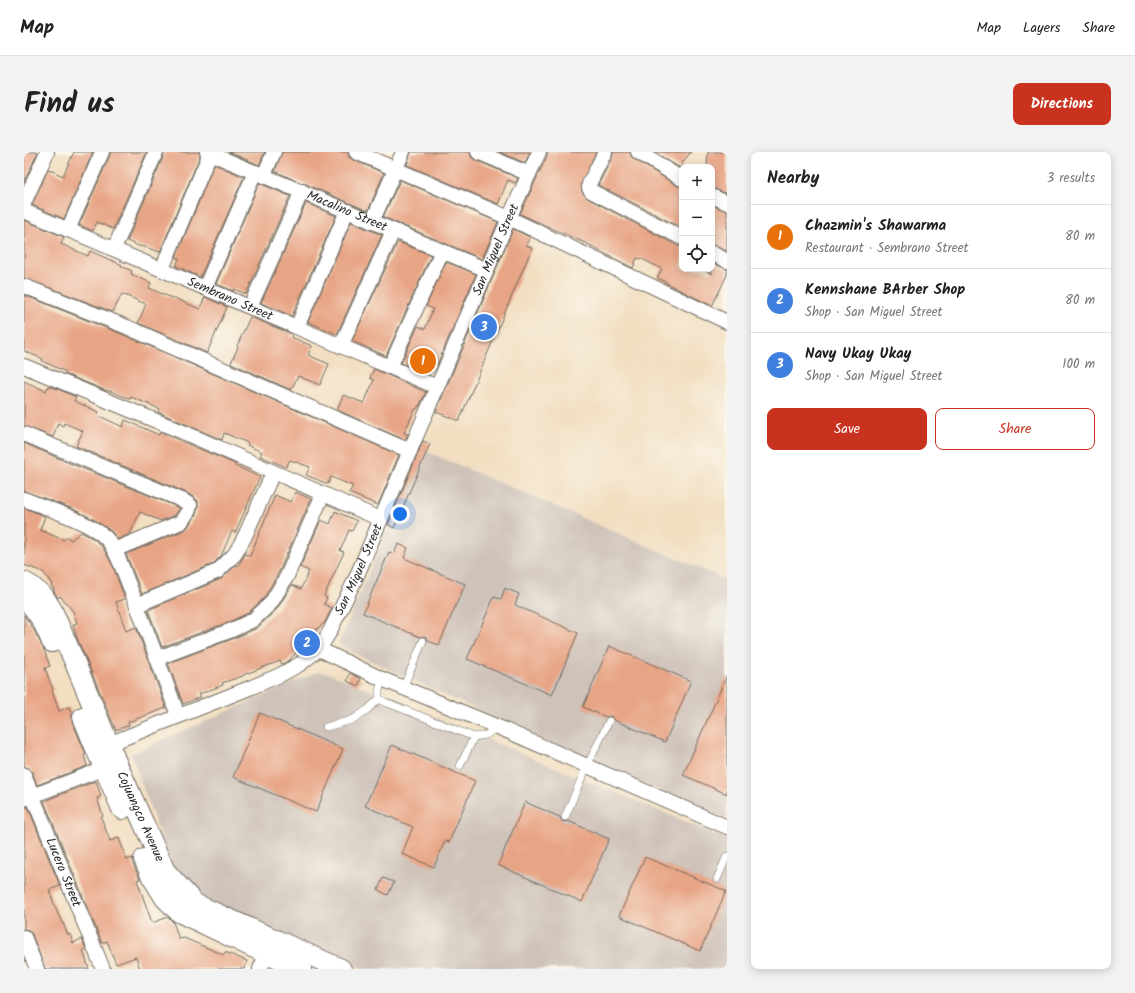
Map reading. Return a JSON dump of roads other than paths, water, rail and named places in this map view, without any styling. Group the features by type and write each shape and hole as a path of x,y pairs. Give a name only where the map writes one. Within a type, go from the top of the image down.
{"main road":[{"name":"Cojuangco Avenue","path":"24,582 44,597 52,610 74,658 102,746"},
{"name":"Cojuangco Avenue","path":"24,598 34,608 43,621 71,685 165,871 195,904 275,956 301,969"},
{"name":"Cojuangco Avenue","path":"275,956 341,969"}],"street":[{"path":"24,203 46,152"},
{"path":"68,230 102,152"},
{"path":"114,249 156,152"},
{"path":"205,288 260,173 274,152"},
{"path":"356,152 509,218 727,321"},
{"path":"372,222 403,152"},
{"path":"478,152 529,174"},
{"name":"San Miguel Street","path":"102,746 280,675 300,664 318,649 329,633 355,580 509,218 539,152"},
{"path":"605,152 589,184 591,191 679,236"},
{"path":"638,152 679,177"},
{"path":"162,270 209,153"},
{"name":"Macalino Street","path":"209,153 260,173 487,270"},
{"path":"250,307 302,191"},
{"path":"715,197 727,203"},
{"name":"Sembrano Street","path":"24,211 437,387"},
{"path":"296,327 347,211"},
{"path":"341,346 393,230"},
{"path":"390,367 442,251"},
{"path":"715,255 727,261"},
{"path":"24,286 127,326 410,451"},
{"path":"24,366 183,432 380,519"},
{"path":"24,434 184,501 190,505 189,510 181,522 114,550"},
{"path":"137,605 218,571 238,549 273,473"},
{"path":"158,658 232,630 253,620 271,604 287,576 323,494"},
{"path":"24,499 76,520 96,530 107,538 114,550 137,605 158,658 178,716"},
{"path":"318,649 382,679 498,727 727,827"},
{"path":"28,798 111,766"},
{"name":"Lucero Street","path":"24,775 28,798 103,969"},
{"path":"24,937 37,969"}],"lane":[{"path":"403,688 423,641"},
{"path":"326,727 352,720 367,710 379,699 382,679"},
{"path":"379,699 474,737 486,735 498,727"},
{"path":"565,817 587,766 609,721"},
{"path":"460,766 474,737"},
{"path":"717,879 727,856"}],"place":[{"name":"Navy Ukay Ukay","path":"484,327"},
{"name":"Chazmin's Shawarma","path":"423,361"},
{"name":"Kennshane BArber Shop","path":"307,643"}]}
